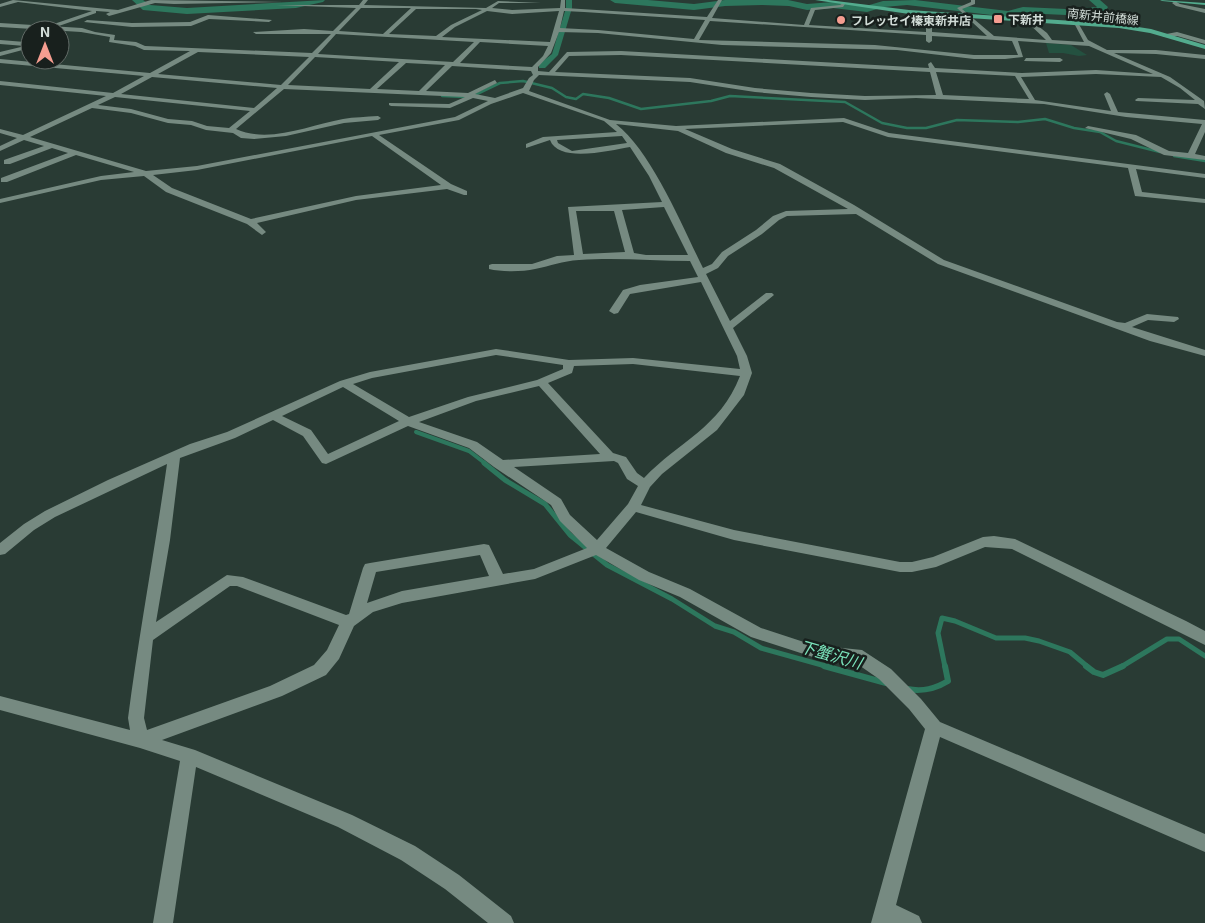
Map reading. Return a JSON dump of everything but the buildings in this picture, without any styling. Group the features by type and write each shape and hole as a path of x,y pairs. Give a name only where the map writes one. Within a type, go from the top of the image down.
{"main road":[{"name":"南新井前橋線","path":"817,0 929,14 1130,28 1164,35 1205,47"},
{"path":"1162,0 1205,4"},
{"path":"1201,0 1205,4"}],"street":[{"path":"0,6 18,0 70,8 116,11"},
{"path":"230,131 283,87 366,0"},
{"path":"696,40 720,0"},
{"path":"973,0 973,3 959,8 994,39"},
{"path":"1182,0 1174,3 1205,11"},
{"path":"70,27 116,11 156,1 174,4 281,2 358,7 486,9 512,12 563,5"},
{"path":"251,36 276,14 276,8 281,2"},
{"path":"437,38 453,26 464,22 469,17 498,2 563,5 596,11 806,27 1090,44"},
{"path":"806,27 813,9 841,6 843,4"},
{"path":"0,201 80,182 197,168 377,133 457,120 489,103 499,101 524,90 531,79 535,78 534,71 546,56 563,5"},
{"path":"385,35 415,7"},
{"path":"70,20 101,9"},
{"path":"929,14 929,52 940,98"},
{"path":"87,22 132,26 193,24 211,17 269,20"},
{"path":"1028,20 1045,34 1051,43"},
{"path":"1077,23 1086,41 1090,44 1182,86 1201,102"},
{"path":"0,25 20,26"},
{"path":"70,29 113,36 111,41 136,44 142,48 404,60 551,74 690,80 755,90 811,95 1058,103 1102,114 1205,123 1202,138 1192,153"},
{"path":"70,34 82,30"},
{"path":"556,30 615,31 642,36 799,46 896,48 996,59 1060,60"},
{"path":"256,32 335,32 551,44"},
{"path":"1164,35 1177,34 1205,42"},
{"path":"421,93 479,40"},
{"path":"1015,41 1024,58 1044,75"},
{"path":"0,42 20,44"},
{"path":"234,51 246,44"},
{"path":"0,54 20,48"},
{"path":"0,149 114,95 197,50"},
{"path":"1104,51 1156,52 1205,57"},
{"path":"551,74 566,55 574,53 660,54 1017,74 1044,75 1096,72 1159,76"},
{"path":"370,91 404,60"},
{"path":"0,61 283,87 470,96 499,101"},
{"path":"1017,74 1033,101"},
{"path":"90,106 131,111 168,121 192,123 215,130 230,131 254,137 286,134 385,110 450,106 496,82"},
{"path":"0,83 257,110"},
{"path":"524,90 525,92 611,122 677,128 844,120 888,134 1205,176"},
{"path":"377,133 385,110 401,92"},
{"path":"1107,94 1115,114"},
{"path":"1154,94 1201,102"},
{"path":"1138,100 1201,102"},
{"path":"351,619 368,608 402,597 535,574 570,562 597,549 632,507 644,485 658,471 713,427 738,395 746,372 742,356 654,176 624,134 611,122"},
{"path":"677,128 729,151 777,166 857,211 941,262 1162,341 1205,353"},
{"path":"1088,128 1133,137 1205,158"},
{"path":"0,131 145,173 169,190 250,222 262,232"},
{"path":"377,133 448,186 464,193"},
{"path":"529,146 543,139 624,134"},
{"path":"553,138 555,144 572,153 632,145"},
{"path":"7,162 51,146"},
{"path":"4,180 75,153"},
{"path":"1132,167 1138,194 1205,201"},
{"path":"250,222 356,198 448,186"},
{"path":"579,257 571,209 667,204"},
{"path":"617,208 630,254"},
{"path":"614,311 626,292 703,276 725,254 759,232 776,218 786,214 857,211"},
{"path":"492,267 533,268 557,259 630,254 646,258 693,258"},
{"path":"728,327 769,295"},
{"path":"1115,324 1126,326 1147,317 1174,319"},
{"path":"0,550 29,527 50,514 174,456 231,435 344,383 370,375 496,352 569,363 632,361 746,372"},
{"path":"273,416 307,433 326,460 409,421 472,399 541,382 568,371 569,363"},
{"path":"541,382 611,458"},
{"path":"344,383 422,428 473,446 556,502 565,518 597,549 644,576 685,593 756,633 813,651 856,655 885,674 915,704 934,727 1205,843"},
{"path":"140,740 136,718 146,637 163,540 174,456"},
{"path":"498,464 611,458 622,460 632,476 644,485"},
{"path":"632,507 734,535 912,568 936,562 983,542 1010,543 1181,625 1205,639"},
{"path":"140,740 276,691 320,670 333,654 351,619 370,568 484,549 498,580"},
{"path":"146,637 228,580 238,581 351,619"},
{"path":"0,703 37,711 189,756 345,821 408,853 452,882 504,923"},
{"path":"912,923 883,917 934,727"},
{"path":"163,923 189,756"}],"green space":[{"path":"1046,43 1071,45 1087,55 1049,53"}],"waterway":[{"path":"137,0 147,8 187,11 296,5 320,0"},
{"path":"542,66 555,55 569,8 569,0"},
{"path":"615,0 694,7 725,3 762,2 789,3 807,7 833,5 867,9 883,4 907,2 1008,14 1023,10 1066,12 1101,10 1103,7 1094,0"},
{"path":"442,96 465,97 477,94 500,83 523,81 552,88 566,97 576,99 583,94 609,98 641,109 711,101 730,96 845,102 882,123 907,128 926,128 957,120 1018,122 1045,119 1074,128 1100,132 1116,141 1160,152"},
{"path":"1174,156 1205,161"},
{"name":"下蟹沢川","path":"416,432 469,451 486,464"},
{"name":"下蟹沢川","path":"484,463 505,480 545,504 570,535 607,565 672,599 715,626 734,632 761,648 829,667"},
{"name":"下蟹沢川","path":"945,667 938,633 942,618 955,621 996,638 1025,638 1039,641 1070,652 1088,667"},
{"name":"下蟹沢川","path":"1122,667 1167,639 1179,639 1205,656"},
{"name":"下蟹沢川","path":"824,666 886,683"},
{"name":"下蟹沢川","path":"907,689 929,689 948,681 945,666"},
{"name":"下蟹沢川","path":"1086,666 1094,672 1103,675 1122,667"}],"place":[{"name":"下新井","path":"998,19"},
{"name":"フレッセイ榛東新井店","path":"841,20"}]}
